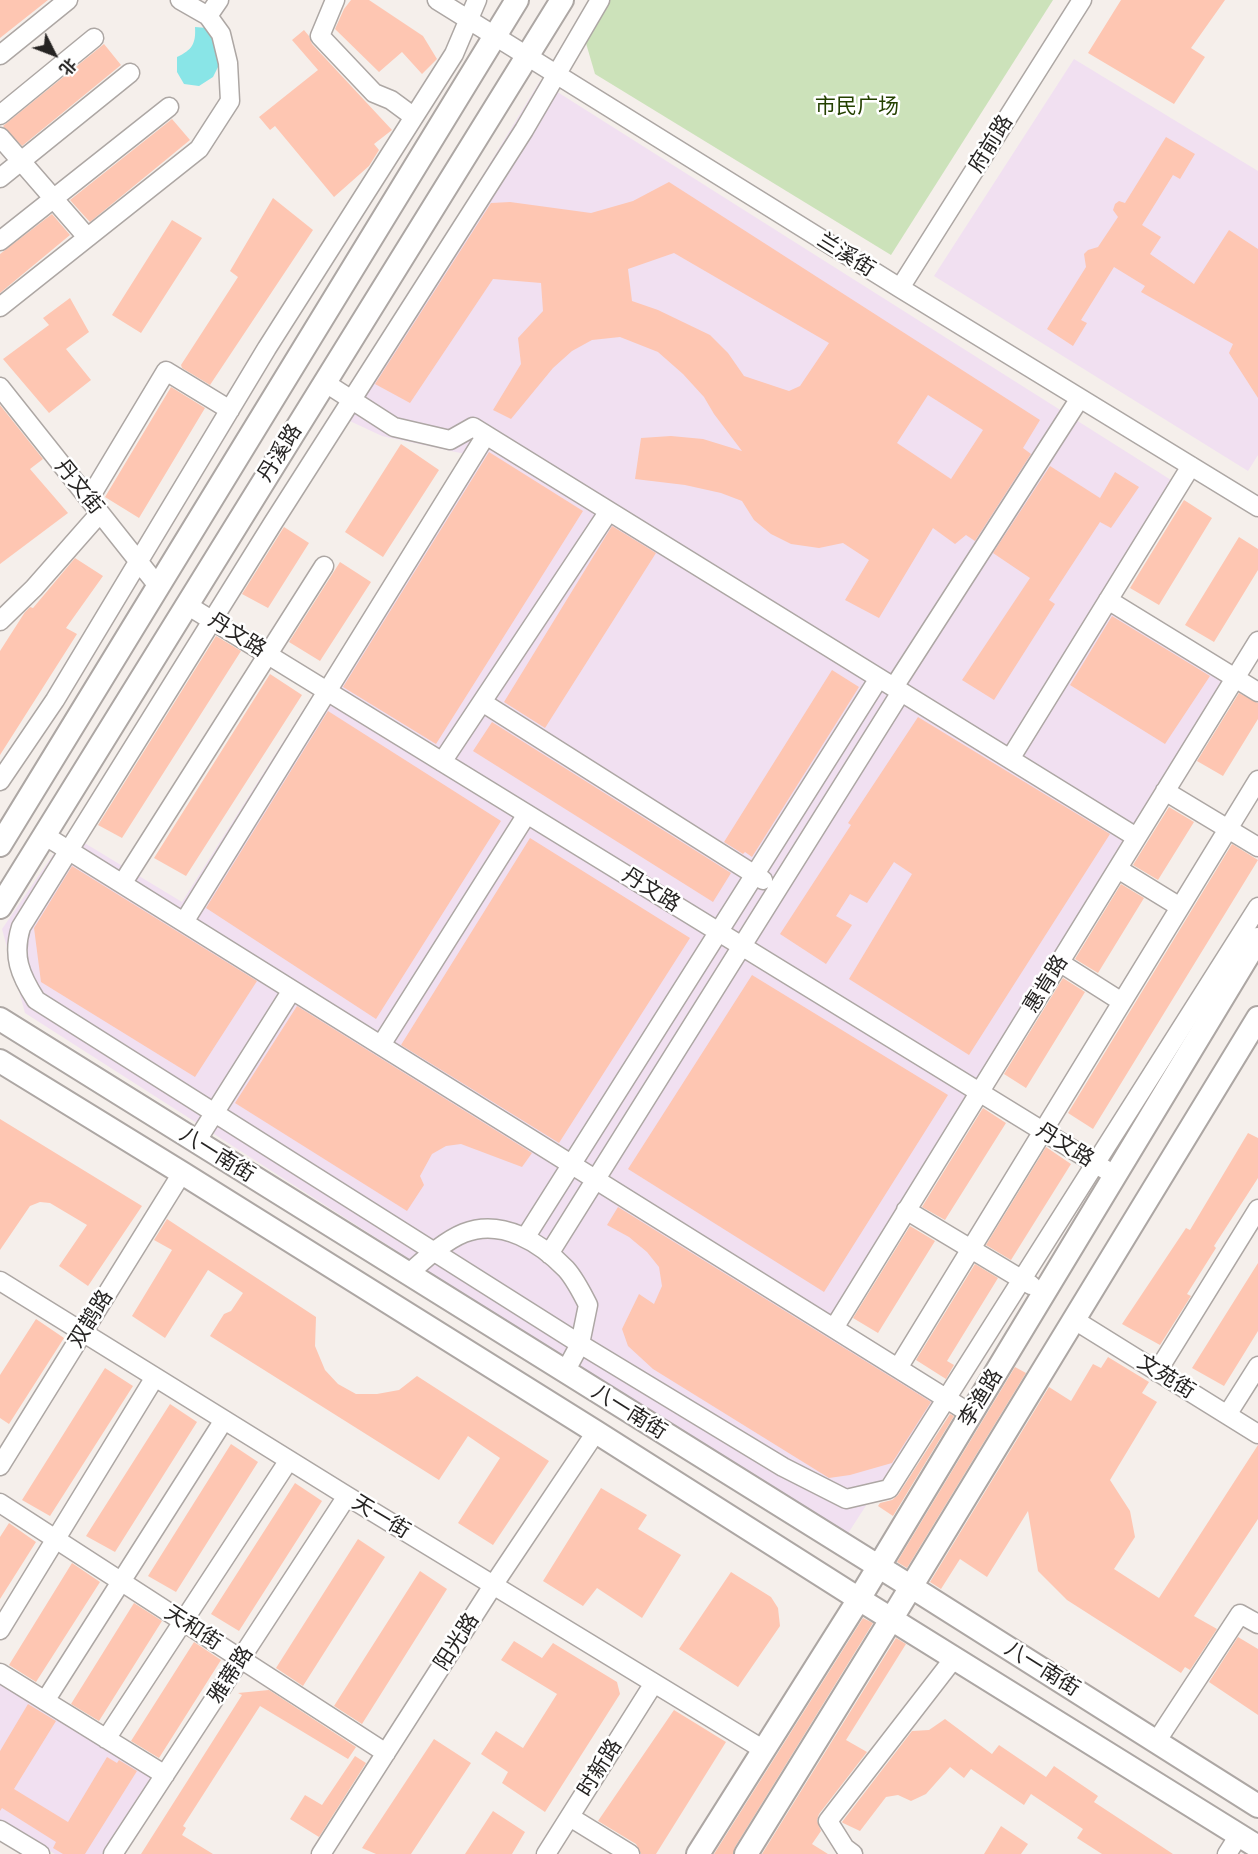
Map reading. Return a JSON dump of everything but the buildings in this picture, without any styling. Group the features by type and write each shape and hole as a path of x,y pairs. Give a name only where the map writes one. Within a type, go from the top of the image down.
{"main road":[{"name":"丹溪路","path":"0,845 517,0"},
{"name":"丹溪路","path":"0,907 562,0"},
{"name":"李渔路","path":"698,1854 859,1599 1044,1293 1105,1170 1258,939"},
{"name":"李渔路","path":"746,1854 1258,1018"},
{"name":"八一南街","path":"0,1019 910,1586 1258,1806"},
{"name":"八一南街","path":"0,1061 955,1657 1241,1845"}],"street":[{"path":"0,55 68,0"},
{"path":"0,307 198,150 230,101 228,63 221,34 208,16 180,0"},
{"path":"208,16 219,0"},
{"path":"334,0 320,36 374,93 391,100 414,117"},
{"name":"兰溪街","path":"437,0 556,76 1258,507"},
{"path":"0,781 55,700 230,410 454,54 477,0"},
{"path":"600,0 524,130 351,399 21,927 16,943 18,965 25,984 36,1000 580,1344 783,1467 846,1499 889,1489 1022,1280 1105,1170 1258,907"},
{"name":"府前路","path":"900,288 1082,0"},
{"path":"0,115 94,38"},
{"path":"0,178 130,73"},
{"path":"0,241 169,107"},
{"path":"0,137 87,237"},
{"path":"0,621 34,588 95,506 166,371 230,410"},
{"path":"324,382 394,427 450,440 473,427 1136,837"},
{"name":"丹文街","path":"0,387 158,586"},
{"path":"525,1238 754,875 891,686 1080,398"},
{"path":"184,922 486,435"},
{"path":"1010,759 1191,466"},
{"path":"442,762 609,511"},
{"path":"122,884 324,566"},
{"path":"1108,600 1258,692"},
{"name":"丹文路","path":"187,605 1105,1170"},
{"name":"惠肯路","path":"834,1328 1258,641"},
{"path":"549,1254 777,889 891,686"},
{"path":"482,702 777,889"},
{"path":"898,1368 1258,780"},
{"path":"1165,791 1258,847"},
{"path":"381,1045 527,814"},
{"path":"44,836 971,1414"},
{"path":"1118,868 1180,907"},
{"path":"1059,962 1122,1002"},
{"path":"196,1142 292,990"},
{"name":"双鹊路","path":"3,1454 182,1173"},
{"path":"1157,1372 1258,1209"},
{"path":"906,1210 1044,1293"},
{"path":"408,1274 434,1251 464,1233 496,1228 536,1242 568,1271 588,1305 580,1344 565,1372"},
{"name":"天一街","path":"2,1287 155,1377 764,1750"},
{"name":"文苑街","path":"1073,1319 1258,1434"},
{"path":"1227,1415 1258,1366"},
{"path":"0,1630 155,1377"},
{"path":"45,1701 224,1420"},
{"name":"阳光路","path":"321,1854 494,1584 596,1432"},
{"path":"106,1739 289,1460"},
{"name":"雅蒂路","path":"113,1854 347,1496"},
{"name":"天和街","path":"0,1503 386,1753"},
{"path":"1156,1742 1240,1614 1258,1624"},
{"path":"853,1854 844,1848 828,1821 955,1657"},
{"path":"0,1673 165,1775"},
{"name":"时新路","path":"546,1854 654,1683"},
{"path":"570,1817 630,1854"},
{"path":"0,1830 33,1853"}],"shaded area":[{"path":"1074,59 1258,171 1258,455 1248,471 934,276"},
{"path":"540,81 1171,480 1100,599 1225,680 831,1317 944,1385 845,1538 25,1013 2,929 68,833 182,902 465,454 382,436 337,415"},
{"path":"0,1680 152,1776 102,1854 55,1854 0,1821"}],"green space":[{"name":"市民广场","path":"604,0 1053,0 891,255 595,74 583,33"}],"water":[{"path":"195,27 207,28 217,43 222,59 213,77 199,86 184,84 177,72 177,57 192,46"}]}
